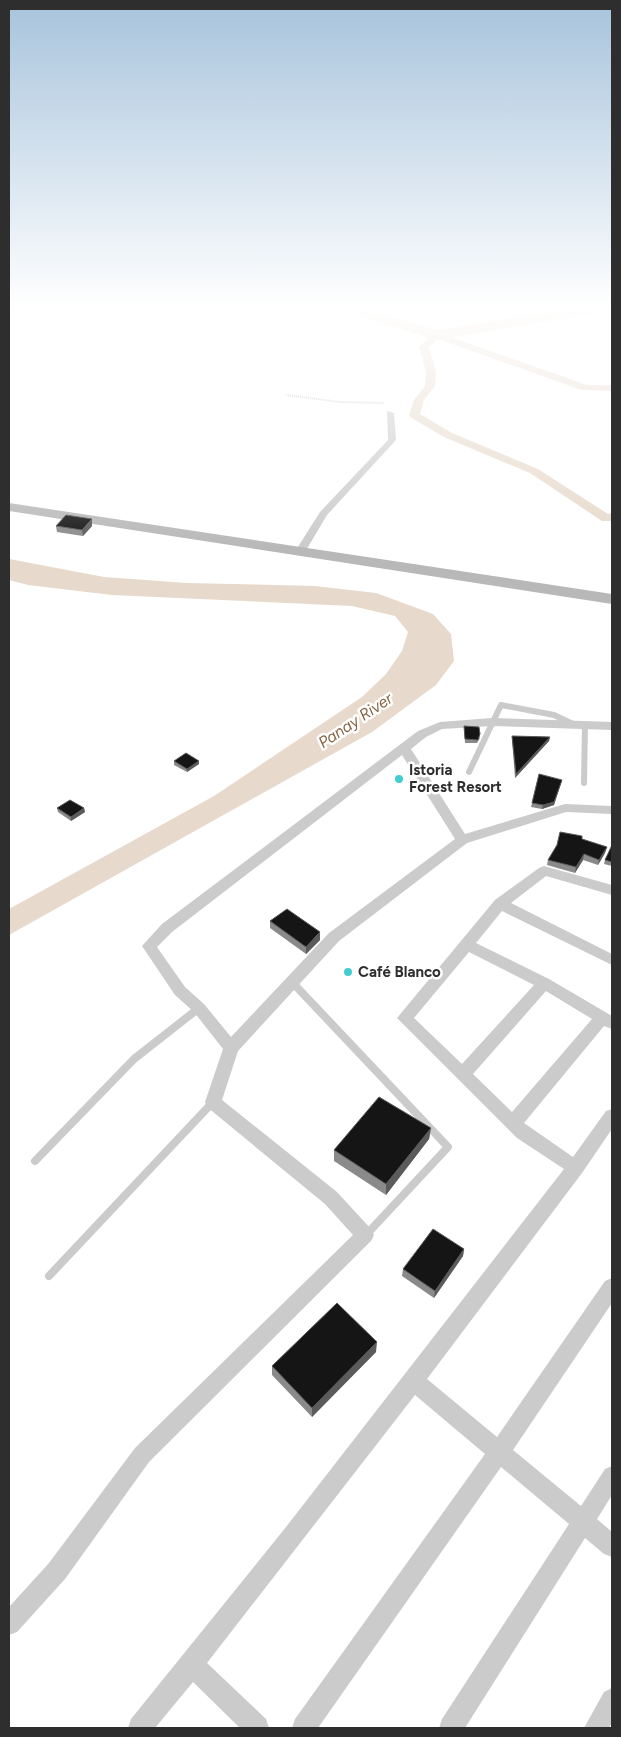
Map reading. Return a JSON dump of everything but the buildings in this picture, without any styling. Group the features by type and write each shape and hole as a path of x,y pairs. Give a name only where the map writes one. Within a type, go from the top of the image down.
{"street":[{"path":"301,550 323,514 392,440 390,413"},
{"path":"9,507 301,550 612,599"},
{"path":"231,1048 200,1008 180,991 149,946 167,928 422,734 440,726 492,722 612,726"},
{"path":"404,748 462,840"},
{"path":"9,1624 57,1570 142,1455 365,1235 331,1198 213,1102 231,1048 334,937 462,840 565,808 612,810"},
{"path":"576,1168 523,1133 405,1018 500,904 544,871 612,890"},
{"path":"500,904 612,960"},
{"path":"466,944 544,984 607,1020 513,1123"},
{"path":"463,1074 544,984"},
{"path":"140,1728 192,1665 413,1380 576,1168 612,1116"},
{"path":"304,1728 499,1452 612,1287"},
{"path":"413,1380 612,1546"},
{"path":"451,1728 612,1476"},
{"path":"192,1665 256,1728"},
{"path":"596,1728 612,1700"}],"lane":[{"path":"470,772 492,722"},
{"path":"580,725 584,783"},
{"path":"292,982 448,1147 365,1235"},
{"path":"35,1161 134,1059 200,1008"},
{"path":"49,1276 213,1102"}],"path":[{"path":"286,395 340,402 384,403 384,409 390,413"}],"water":[{"name":"Panay River","path":"9,559 104,577 187,583 315,586 376,593 433,614 451,634 454,661 436,685 372,732 9,935 9,909 214,796 362,697 386,674 402,651 408,632 395,616 352,606 112,595 28,585 9,580"}],"waterway":[{"path":"429,387 419,400 414,415 448,435 534,471 606,518 612,517"},
{"path":"583,387 612,388"}],"place":[{"name":"Istoria Forest Resort","path":"399,779"},
{"name":"Café Blanco","path":"348,972"}]}
